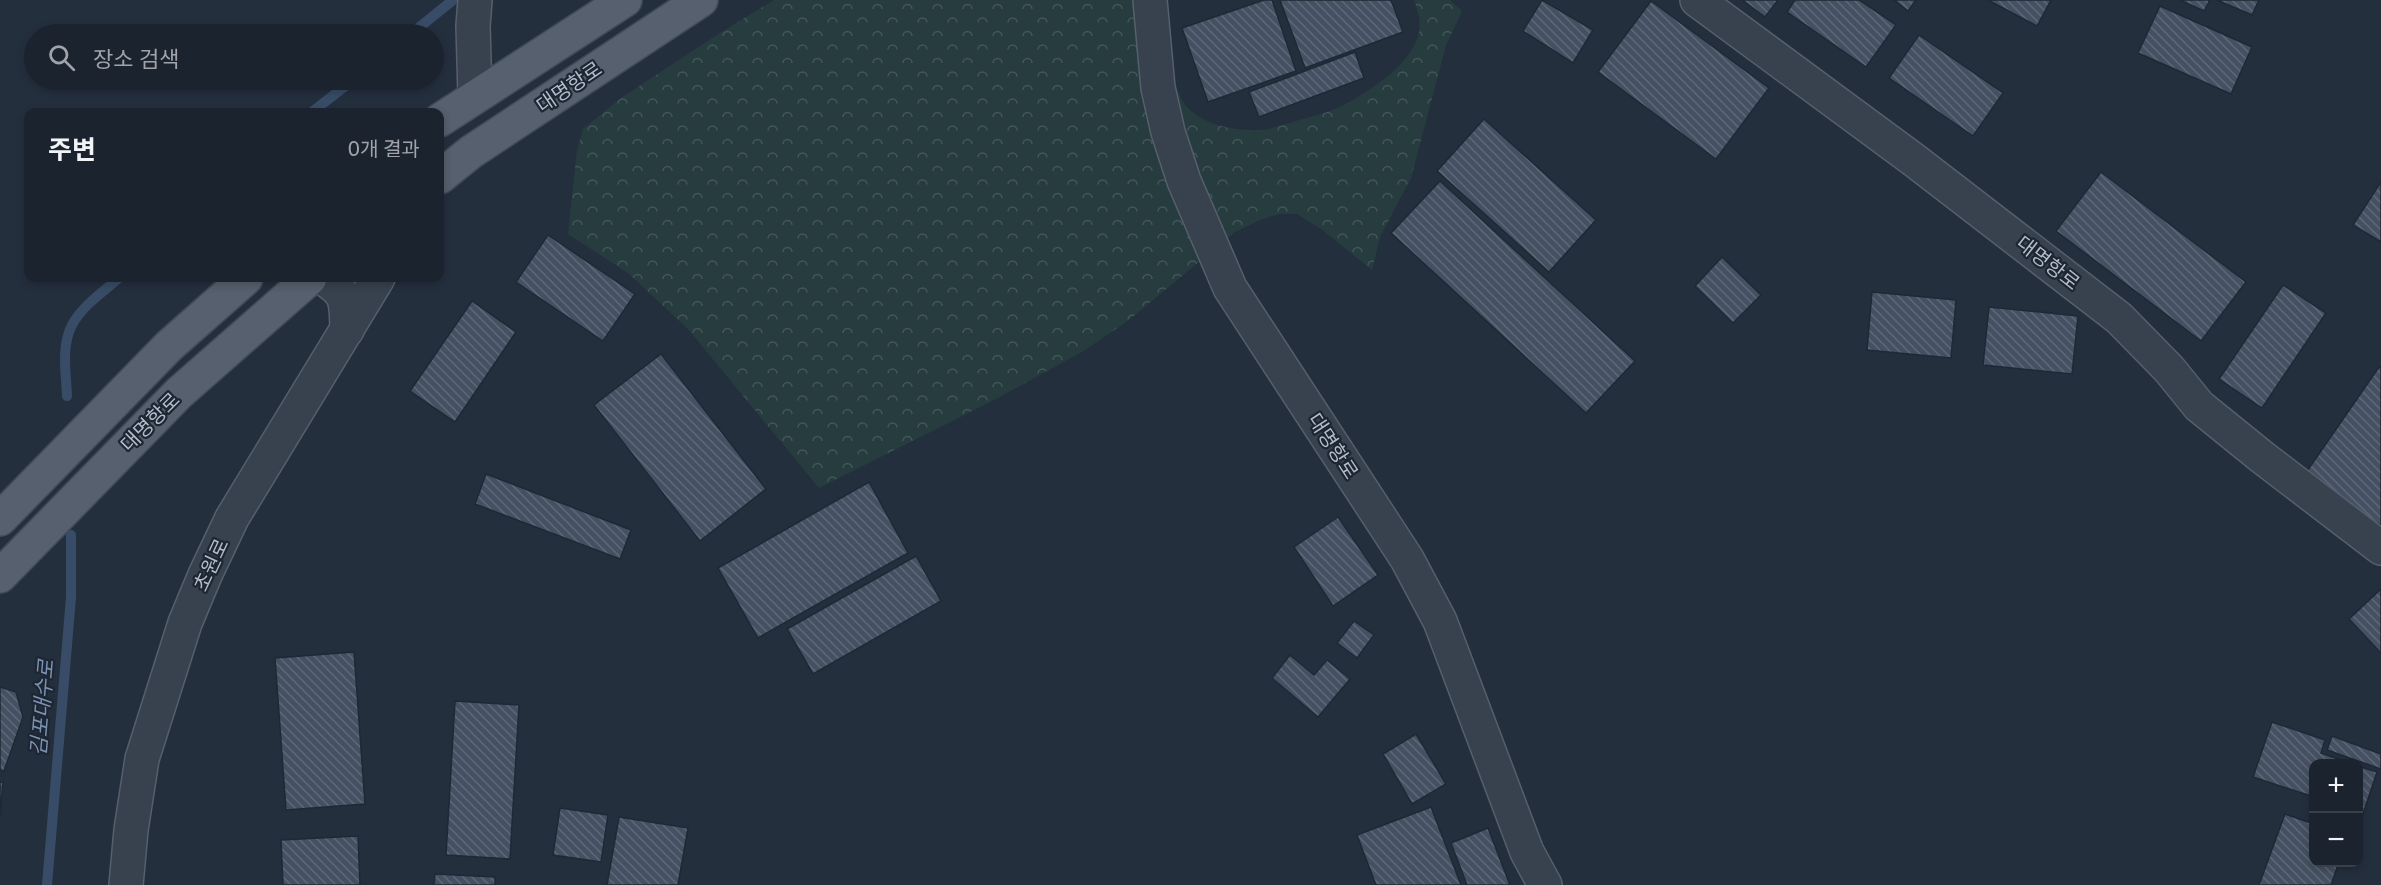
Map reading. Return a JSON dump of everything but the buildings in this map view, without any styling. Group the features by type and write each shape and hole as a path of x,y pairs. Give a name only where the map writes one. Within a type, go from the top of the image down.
{"main road":[{"path":"444,117 625,0"},
{"name":"대명항로","path":"444,174 471,152 701,0"},
{"name":"대명항로","path":"0,519 170,346 242,282"},
{"name":"대명항로","path":"0,576 179,393 305,282"}],"street":[{"name":"대명항로","path":"1150,0 1158,88 1168,132 1184,181 1230,288 1407,559 1434,610 1527,852 1545,885"},
{"name":"대명항로","path":"1697,0 1914,160 2119,318 2169,369 2199,406 2262,458 2381,548"},
{"path":"474,13 475,96"},
{"path":"444,189 471,152"},
{"path":"329,282 340,288 346,306 346,330"},
{"name":"초원로","path":"126,885 130,830 142,759 185,622 232,518 376,282"}],"green space":[{"path":"774,0 1161,0 1172,72 1186,106 1202,119 1212,123 1253,130 1270,129 1333,110 1356,98 1388,76 1407,57 1418,36 1420,22 1414,0 1450,0 1462,11 1446,45 1411,178 1380,237 1372,270 1321,229 1297,214 1279,214 1260,220 1235,232 1129,320 1082,352 994,400 819,488 688,329 628,273 568,234 577,150 583,129 621,98"}],"waterway":[{"name":"김포대수로","path":"423,24 453,0"},
{"name":"김포대수로","path":"317,108 340,90"},
{"name":"김포대수로","path":"67,396 65,351 72,325 87,305 114,282"},
{"name":"김포대수로","path":"47,885 71,597 71,535"}]}
